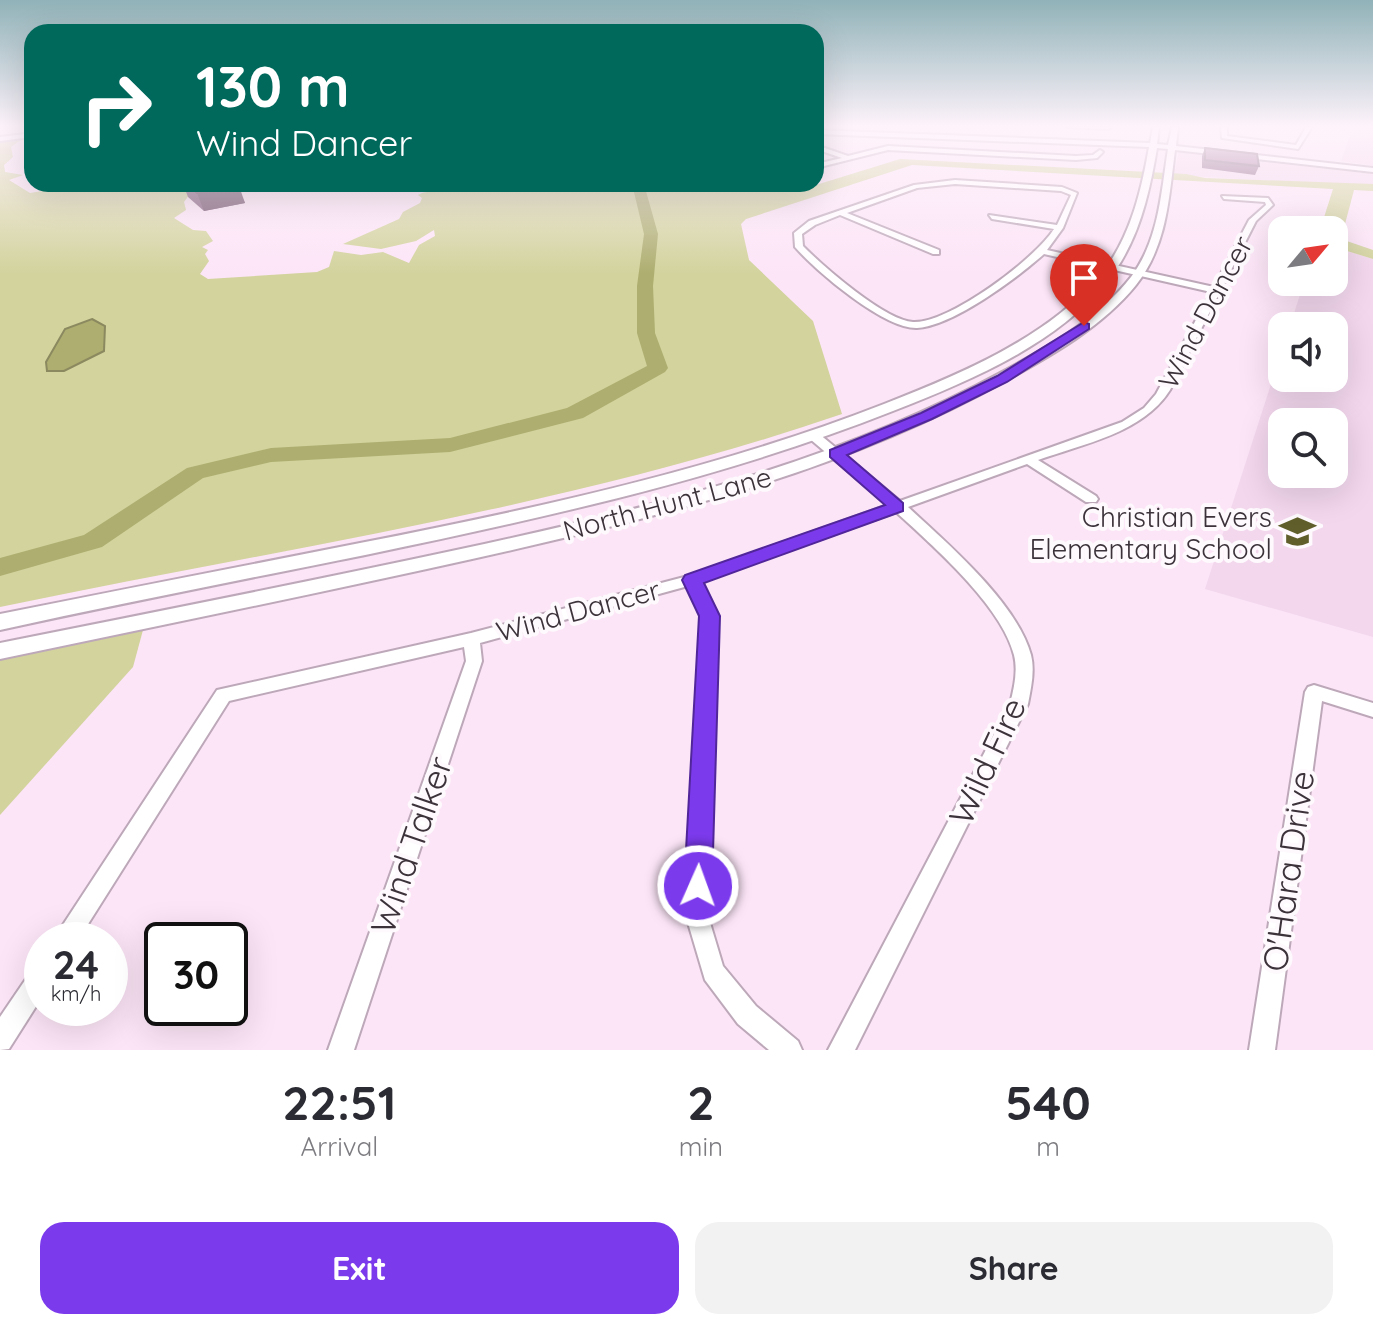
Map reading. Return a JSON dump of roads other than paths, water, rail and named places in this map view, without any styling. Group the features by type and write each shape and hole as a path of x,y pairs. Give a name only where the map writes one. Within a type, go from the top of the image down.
{"main road":[{"name":"North Hunt Lane","path":"0,622 467,528 609,496 814,436 864,418 988,362 1072,308 1111,268 1129,241 1149,176"},
{"name":"North Hunt Lane","path":"0,651 621,519 835,453 927,416 1002,379 1068,339 1100,313 1138,273 1156,239 1162,209 1162,176"},
{"path":"1139,206 1162,209"},
{"path":"467,528 472,553"}],"street":[{"path":"931,183 1071,191 1075,194 1059,228 1039,253 992,289 929,323 913,325 876,308 799,247 798,233 804,228 841,213 931,183"},
{"name":"Wind Dancer","path":"77,922 223,695 471,639 692,580 1126,424 1155,404 1253,220 1270,205 1268,200 1224,197"},
{"path":"841,213 936,252"},
{"path":"992,217 1059,228"},
{"path":"1039,253 1215,290"},
{"name":"Wild Fire","path":"814,436 897,507 992,599 1010,624 1022,653 1024,679 1019,704 841,1050"},
{"path":"1026,458 1091,499"},
{"path":"692,580 710,616 697,916 713,972 747,1015 789,1050"},
{"name":"Wind Talker","path":"341,1050 474,661 471,639"},
{"name":"O'Hara Drive","path":"1262,1050 1314,692 1373,710"},
{"path":"0,1040 24,1003"}],"waterway":[{"path":"0,567 93,541 195,473 271,455 450,445 575,413 658,368 646,333 645,286 651,234 640,192"}],"place":[{"name":"Christian Evers Elementary School","path":"1298,532"}]}
